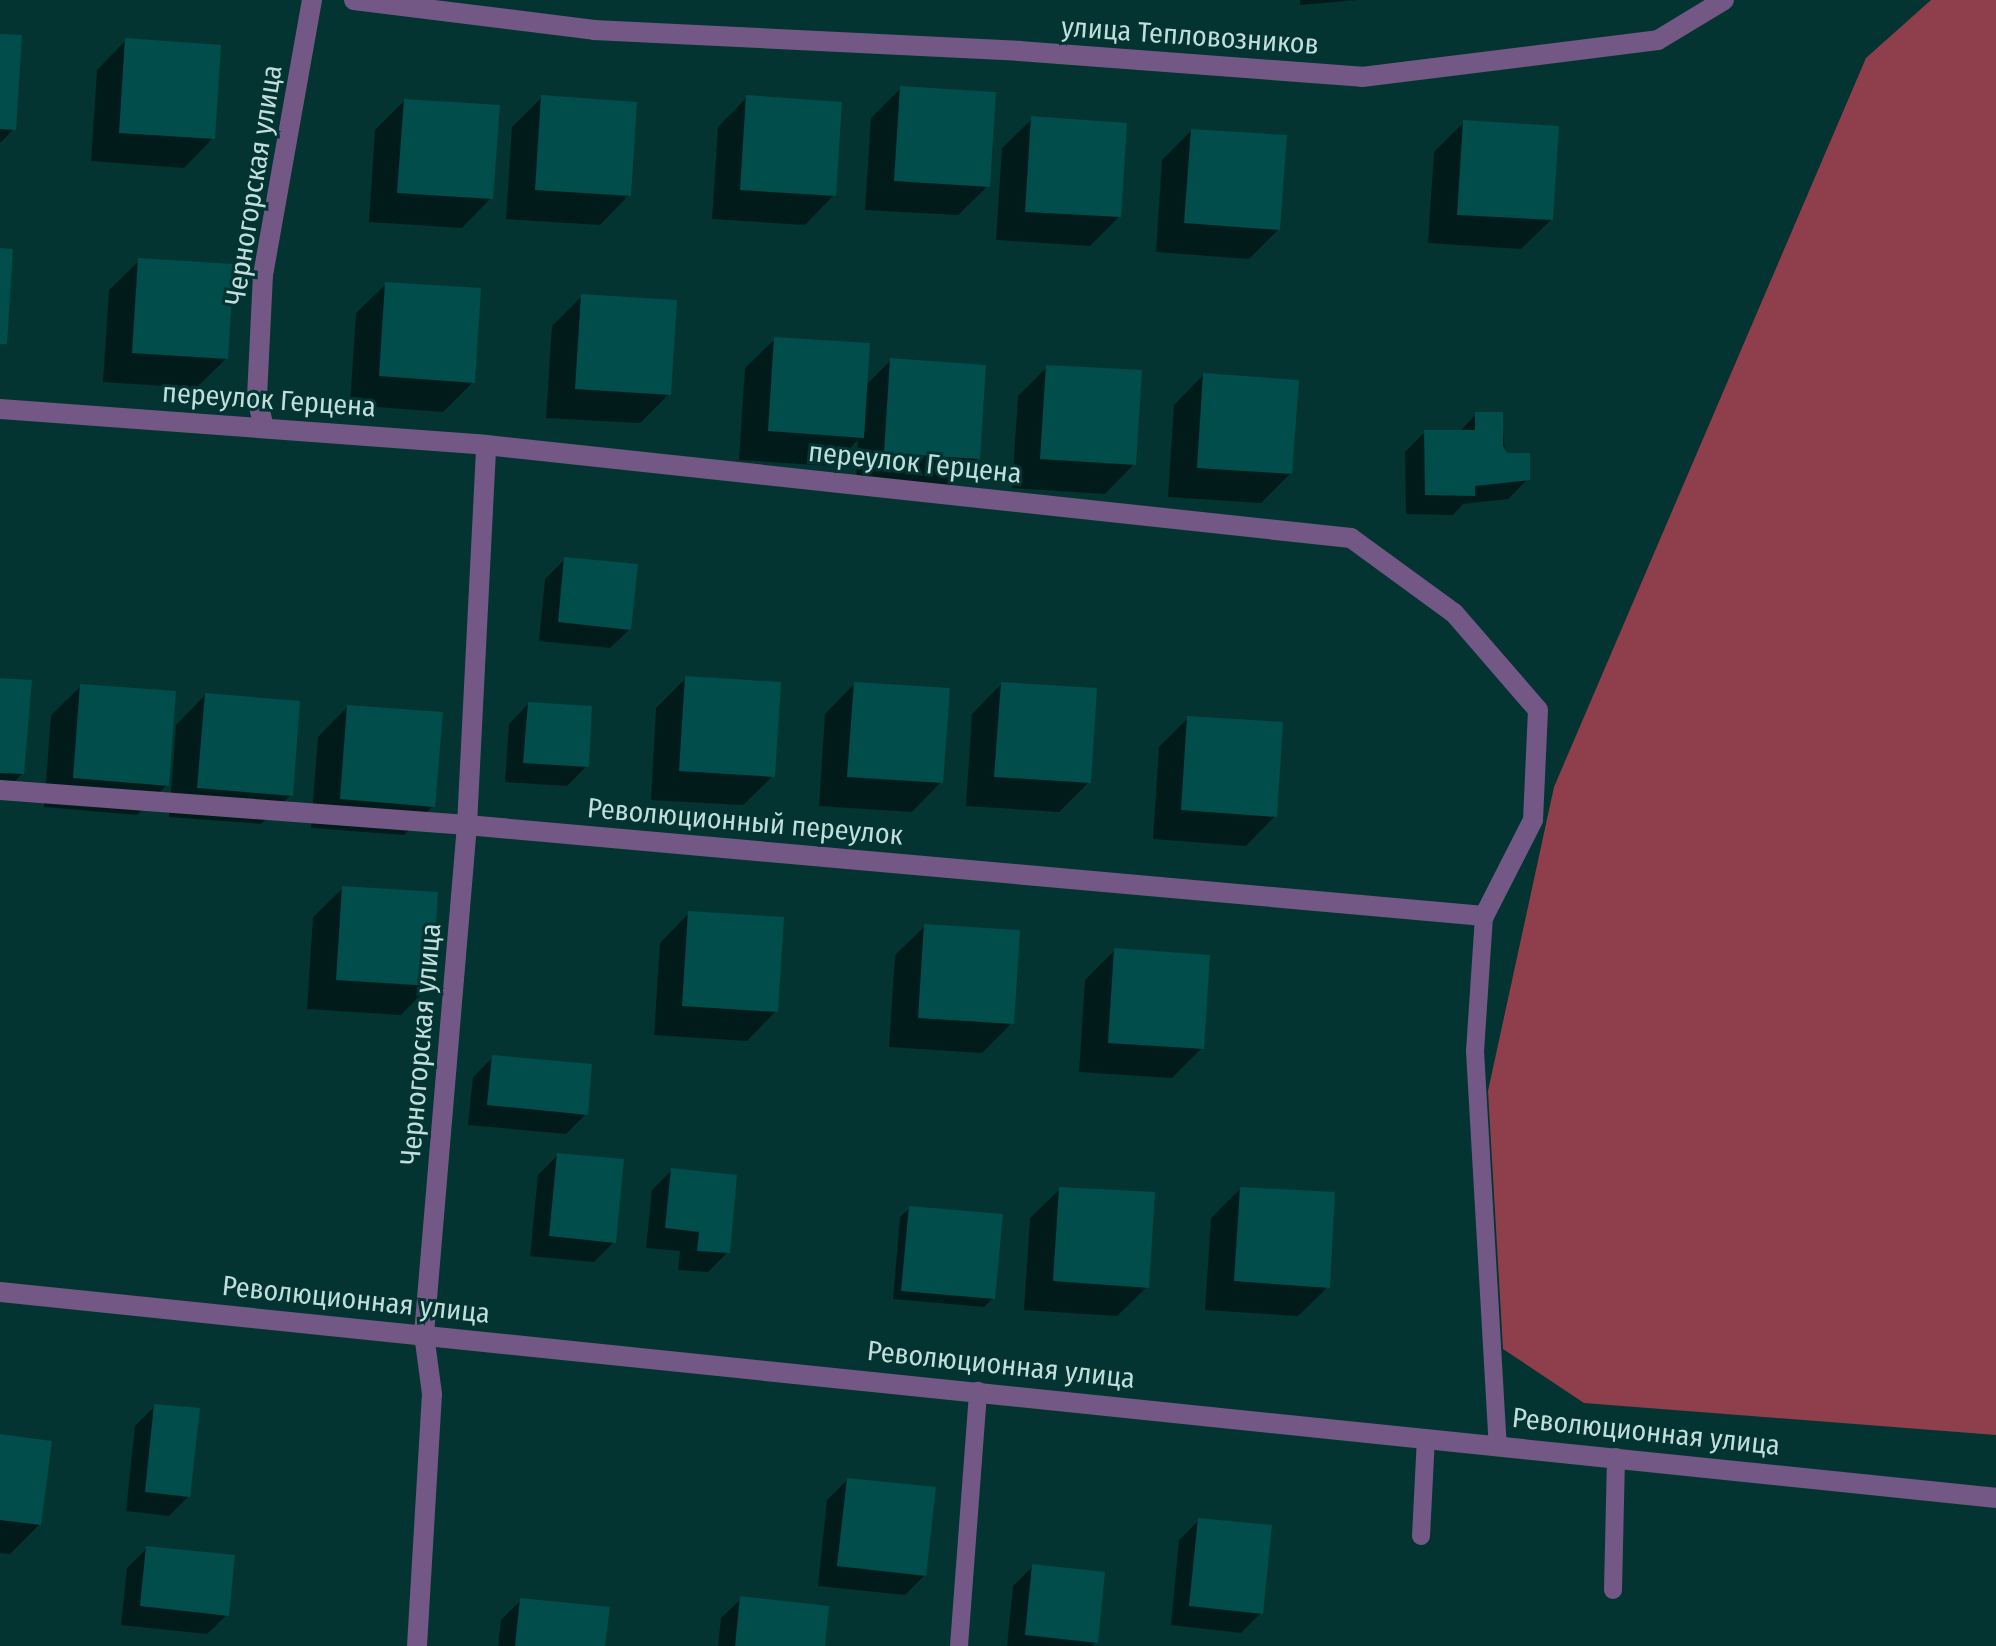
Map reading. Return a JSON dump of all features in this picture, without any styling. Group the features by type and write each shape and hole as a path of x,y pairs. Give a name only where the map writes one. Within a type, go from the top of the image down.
{"street":[{"name":"Черногорская улица","path":"264,428 257,397 263,275 312,0"},
{"name":"улица Тепловозников","path":"354,0 594,30 1019,51 1362,77 1658,40 1724,0"},
{"name":"переулок Герцена","path":"0,409 486,445 1351,538 1454,613 1538,710 1533,820 1484,916"},
{"name":"Черногорская улица","path":"417,1646 432,1394 424,1334 467,825 486,445"},
{"name":"Революционный переулок","path":"0,790 467,825 1484,916"},
{"name":"Революционная улица","path":"0,1292 1996,1498"}],"lane":[{"path":"1484,916 1475,1051 1498,1446"},
{"path":"959,1646 978,1391"},
{"path":"1421,1536 1426,1438"},
{"path":"1613,1590 1616,1457"}],"shaded area":[{"path":"1931,0 1996,0 1996,1435 1584,1403 1503,1349 1488,1091 1554,787 1866,58"}],"building":[{"path":"0,34 22,35 16,130 0,129"},
{"path":"125,38 221,45 215,139 119,133"},
{"path":"900,86 996,92 990,187 894,181"},
{"path":"541,95 637,102 631,196 535,190"},
{"path":"746,95 842,102 836,196 740,190"},
{"path":"404,99 500,105 493,199 397,193"},
{"path":"1031,116 1127,123 1121,217 1025,212"},
{"path":"1463,120 1559,126 1553,220 1457,215"},
{"path":"1191,129 1287,135 1280,230 1184,223"},
{"path":"0,248 13,249 7,344 0,344"},
{"path":"138,258 234,264 228,359 132,353"},
{"path":"385,282 481,288 475,383 379,376"},
{"path":"581,294 677,300 671,395 575,389"},
{"path":"774,337 870,343 864,438 768,431"},
{"path":"890,358 986,365 980,459 884,453"},
{"path":"1046,365 1142,370 1136,465 1040,459"},
{"path":"1203,373 1299,380 1292,474 1197,468"},
{"path":"1475,412 1503,412 1503,446 1507,453 1530,453 1530,480 1475,486 1475,496 1425,495 1424,430 1475,430"},
{"path":"564,557 638,564 631,630 558,622"},
{"path":"685,676 781,682 775,777 679,771"},
{"path":"0,678 32,680 24,774 0,773"},
{"path":"854,682 950,688 943,783 847,777"},
{"path":"1001,682 1097,688 1091,783 994,777"},
{"path":"80,684 176,691 169,786 73,778"},
{"path":"205,693 300,701 293,796 197,788"},
{"path":"528,702 592,706 589,767 523,763"},
{"path":"347,705 443,712 435,807 340,799"},
{"path":"1187,716 1283,722 1277,817 1181,810"},
{"path":"342,886 438,892 432,986 336,980"},
{"path":"688,911 784,917 778,1012 682,1006"},
{"path":"924,924 1020,930 1014,1024 918,1018"},
{"path":"1114,948 1210,955 1204,1049 1108,1043"},
{"path":"492,1055 592,1064 588,1115 487,1105"},
{"path":"557,1153 624,1159 616,1243 549,1236"},
{"path":"671,1168 737,1175 730,1253 697,1251 699,1232 665,1228"},
{"path":"1059,1187 1155,1192 1149,1288 1053,1281"},
{"path":"1240,1187 1335,1192 1330,1288 1234,1281"},
{"path":"909,1206 1003,1214 995,1299 901,1291"},
{"path":"154,1404 200,1408 190,1497 145,1492"},
{"path":"0,1434 52,1441 41,1525 0,1520"},
{"path":"847,1478 936,1487 926,1576 837,1566"},
{"path":"1198,1518 1272,1525 1263,1614 1189,1606"},
{"path":"146,1546 235,1555 229,1616 140,1606"},
{"path":"1032,1564 1105,1572 1098,1643 1025,1635"},
{"path":"740,1596 829,1606 825,1646 735,1646"},
{"path":"520,1598 610,1607 605,1646 515,1646"}]}
